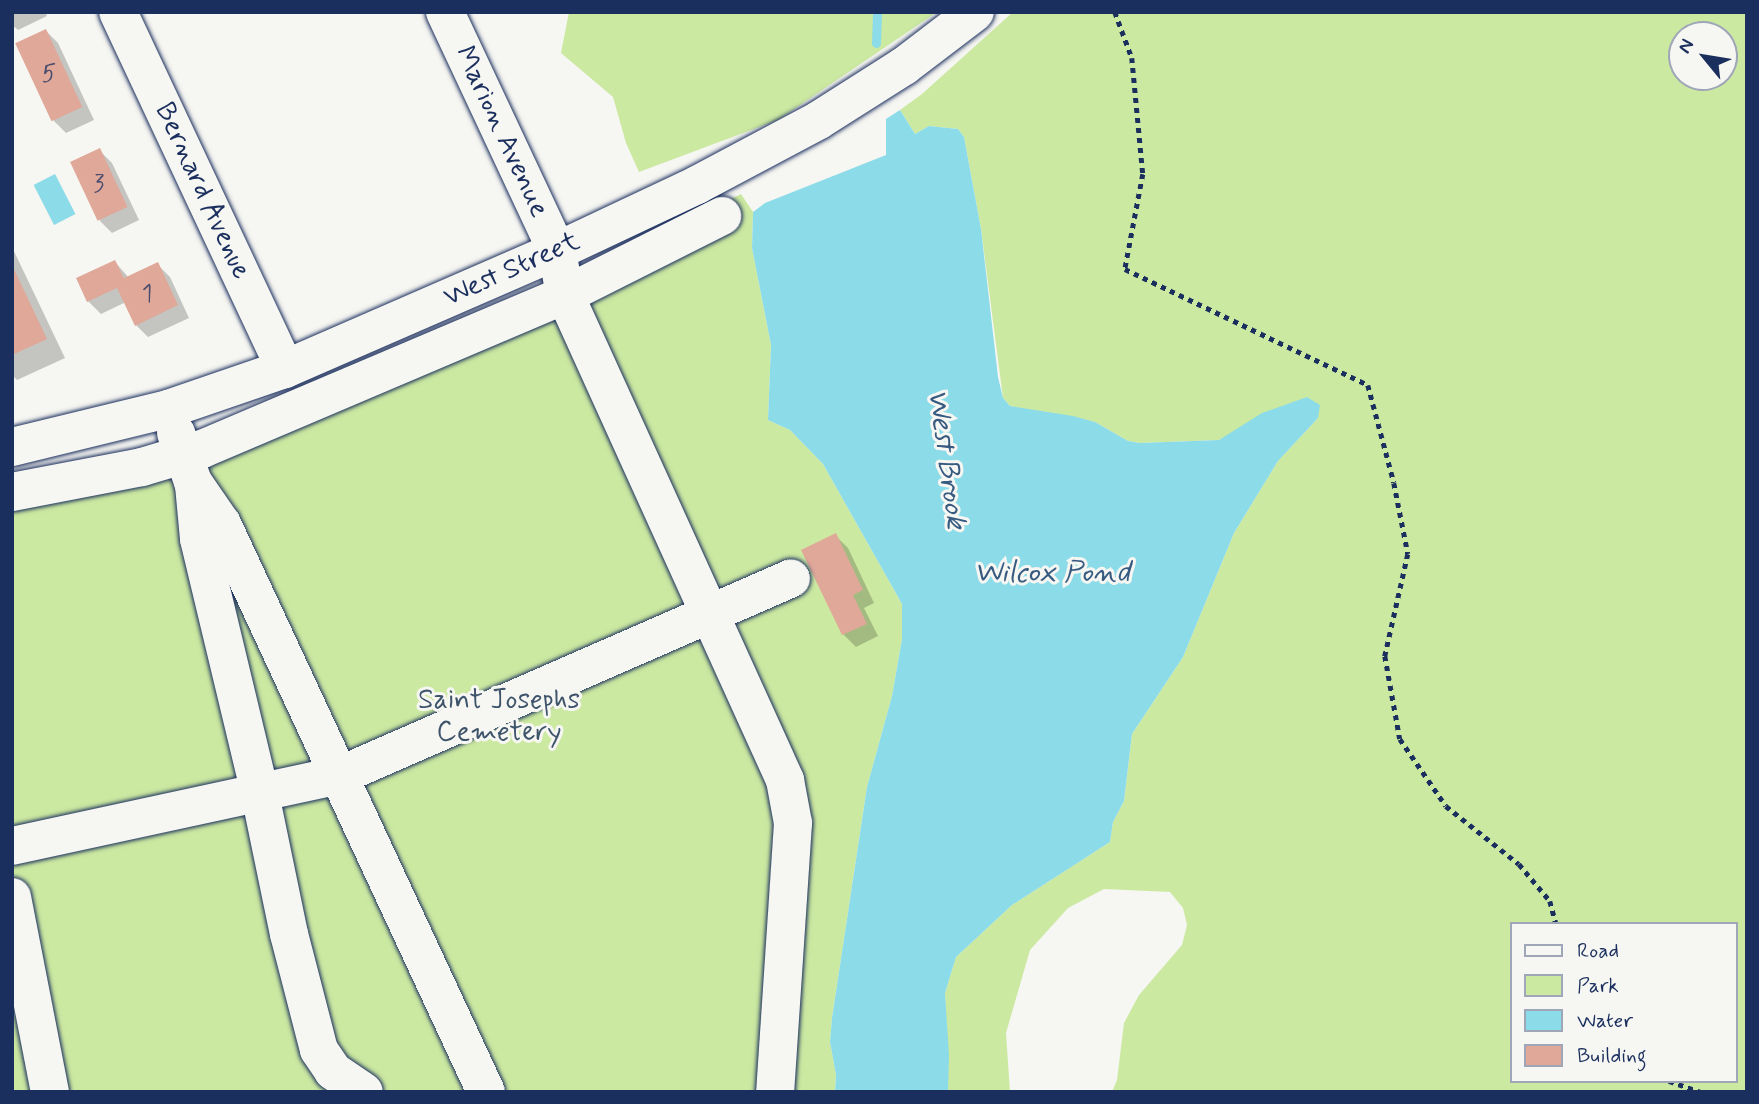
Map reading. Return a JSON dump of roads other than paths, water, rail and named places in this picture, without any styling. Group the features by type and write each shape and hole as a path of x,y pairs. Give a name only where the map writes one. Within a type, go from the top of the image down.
{"street":[{"name":"Bernard Avenue","path":"118,12 285,369"},
{"name":"Marion Avenue","path":"445,12 557,251 565,295 785,780 793,822 775,1092"},
{"name":"West Street","path":"12,447 168,409 285,369 557,251 697,185 819,120 904,66 975,12"},
{"path":"12,492 188,469 565,295 722,216"},
{"path":"168,409 188,469 199,539 260,794 289,934 319,1050 333,1071 364,1092"},
{"path":"188,469 222,524 341,775 483,1091"},
{"path":"12,846 341,775 791,578"},
{"path":"12,897 50,1092"}],"water":[{"name":"Wilcox Pond","path":"900,110 915,134 929,126 958,129 964,137 981,229 998,377 1003,398 1010,406 1095,422 1128,441 1140,443 1219,440 1262,413 1307,397 1320,405 1318,418 1278,461 1234,533 1183,657 1132,734 1124,801 1113,822 1110,842 1012,905 956,957 945,993 949,1055 948,1092 835,1092 836,1075 830,1042 832,1018 867,787 892,696 902,639 902,604 823,464 790,430 768,420 771,345 752,248 753,212 765,203 886,155 886,119"},
{"path":"55,174 75,214 54,225 34,185"}],"waterway":[{"name":"West Brook","path":"876,43 877,12"}],"park label":[{"name":"Saint Josephs Cemetery","path":"499,717"}]}
